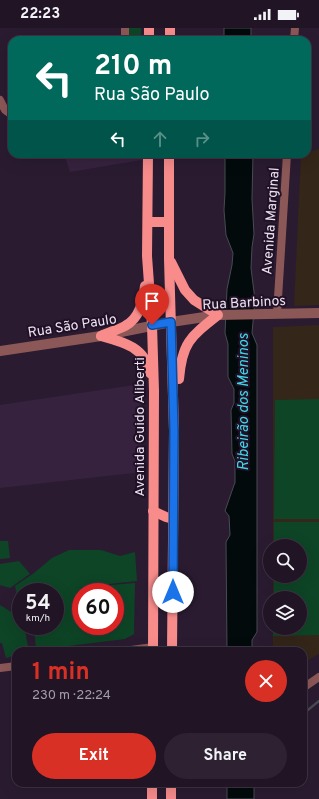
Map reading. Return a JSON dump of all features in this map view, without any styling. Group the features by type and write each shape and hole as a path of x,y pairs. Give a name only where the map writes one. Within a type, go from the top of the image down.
{"main road":[{"name":"Avenida Guido Aliberti","path":"148,158 147,256 152,325 154,391 153,647"},
{"path":"170,158 169,259 174,431 172,647"},
{"path":"148,222 169,222"},
{"path":"101,336 126,325 134,319 140,310 144,297 147,256"},
{"path":"169,259 185,290 194,300 220,315 198,330 189,340 183,351 180,365 174,431"},
{"path":"101,336 124,342 143,357 149,368 154,391"},
{"path":"154,511 163,516 174,519"},
{"path":"152,787 152,799"},
{"path":"171,799 172,787"}],"street":[{"path":"0,100 5,110 8,112"},
{"name":"Avenida Marginal","path":"277,314 287,158"},
{"name":"Rua Barbinos","path":"171,322 220,315 319,313"},
{"name":"Rua São Paulo","path":"0,351 101,336 171,322"},
{"path":"0,668 12,666"},
{"path":"307,685 319,677"}],"shaded area":[{"path":"319,149 319,305 294,306 301,158 311,158 311,151"},
{"path":"65,158 142,158 142,160 70,172"},
{"path":"319,325 319,654 307,661 307,647 273,647 273,635 307,635 307,591 273,591 273,583 307,583 307,539 273,539 273,327"},
{"path":"141,384 142,472 0,488 0,405"}],"green space":[{"path":"127,28 141,28 141,36 127,36"},
{"path":"319,399 319,519 274,519 275,400"},
{"path":"274,522 319,522 319,635 273,636 307,635 307,591 274,591 274,583 307,583 307,539 274,539"},
{"path":"0,541 8,541 10,558 0,559"},
{"path":"69,550 101,550 120,556 135,552 137,581 119,583 72,583 72,635 124,635 124,584 135,583 134,634 125,639 60,647 36,647 35,635 64,635 64,583 19,583 52,558"},
{"path":"19,561 30,574 17,583 12,583 12,587 10,588 0,585 0,564"},
{"path":"0,605 12,612 12,635 26,635 28,647 12,647 12,656 6,658 2,643 0,643"}],"water":[{"path":"224,28 251,28 251,36 224,36"},
{"name":"Ribeirão dos Meninos","path":"225,158 253,158 252,199 254,234 251,268 255,300 252,333 257,345 257,632 252,640 252,647 227,647 226,542 230,535 229,516 225,511 235,483 235,461 232,454 231,410 234,403 234,389 228,377 228,344 225,333 227,289 233,253 226,235 224,210"},
{"path":"227,787 254,787 254,799 227,799"}],"waterway":[{"path":"307,711 319,701"}],"route":[{"path":"152,325 171,322 174,431 173,592"}]}
